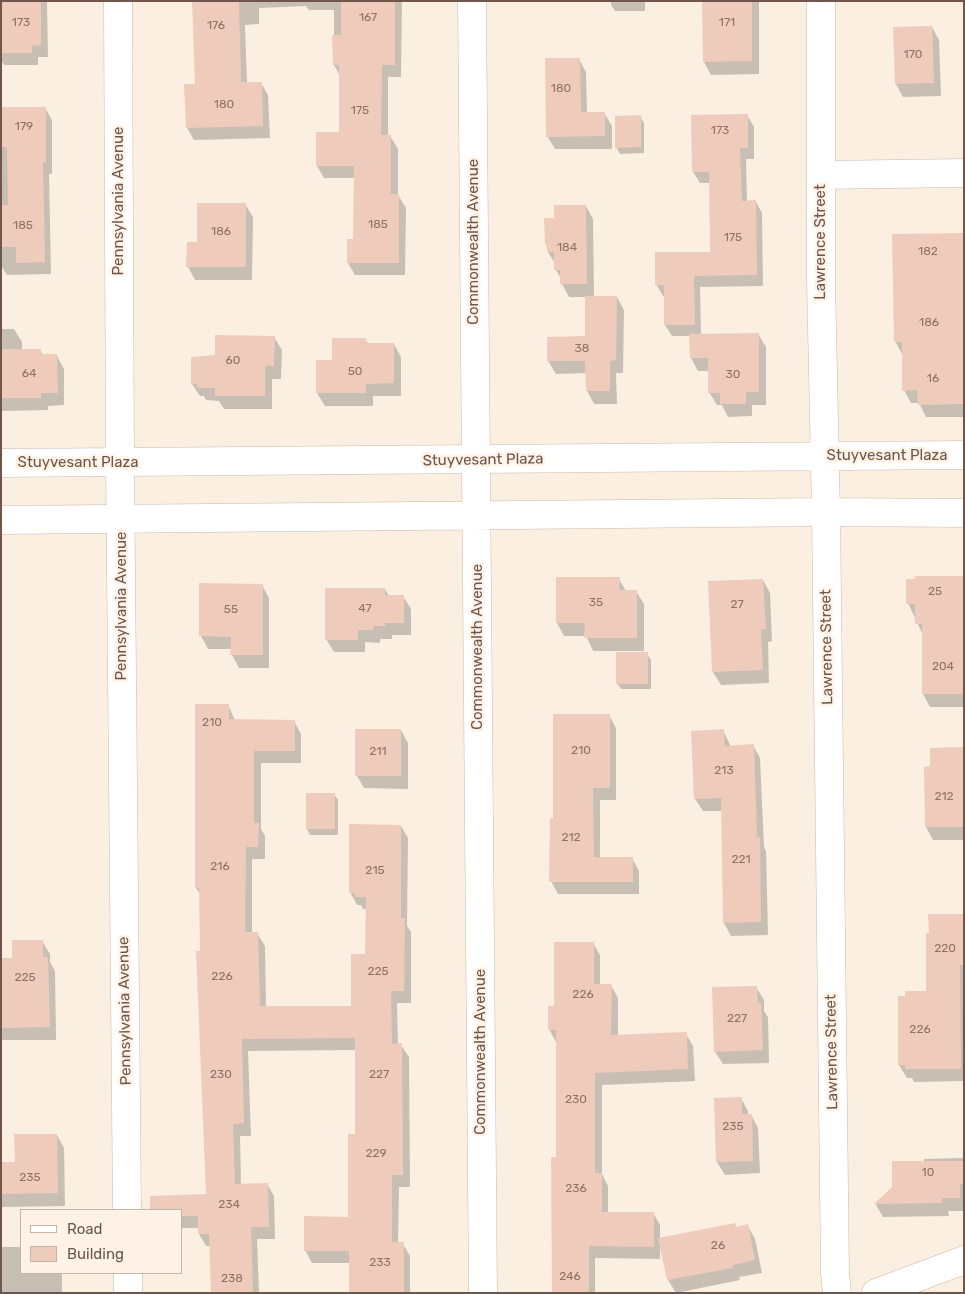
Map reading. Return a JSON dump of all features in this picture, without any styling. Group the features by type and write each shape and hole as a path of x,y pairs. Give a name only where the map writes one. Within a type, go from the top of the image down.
{"street":[{"name":"Pennsylvania Avenue","path":"118,1 127,1209"},
{"name":"Commonwealth Avenue","path":"472,1 483,1293"},
{"name":"Lawrence Street","path":"821,1 821,281 826,512 834,1273 837,1293"},
{"path":"821,175 964,173"},
{"name":"Stuyvesant Plaza","path":"1,463 964,455"},
{"path":"1,520 826,512 964,513"},
{"path":"876,1293 964,1260"},
{"path":"128,1274 128,1293"}],"building":[{"path":"1,1 41,1 41,45 32,46 32,53 1,53"},
{"path":"192,1 239,1 241,82 262,82 263,126 186,128 184,84 195,84"},
{"path":"341,1 395,1 395,65 382,65 381,135 391,135 391,194 399,194 399,263 347,263 347,239 353,239 354,166 316,166 316,132 339,132 339,65 333,65 332,35 341,35"},
{"path":"702,1 752,1 752,61 703,62"},
{"path":"932,26 934,83 895,84 893,27"},
{"path":"545,58 580,58 581,112 605,112 605,136 546,137"},
{"path":"1,107 46,107 46,162 43,162 45,262 16,263 16,247 1,247 1,205 8,205 7,147 1,147"},
{"path":"748,114 748,148 740,148 742,201 756,200 757,275 694,276 695,325 664,325 664,285 655,285 655,252 710,252 709,172 692,172 691,115"},
{"path":"641,115 641,147 615,148 615,116"},
{"path":"197,203 246,203 246,267 186,267 187,242 197,242"},
{"path":"554,205 586,205 587,284 560,284 560,270 554,270 554,252 547,252 547,244 545,244 544,218 554,218"},
{"path":"964,233 964,404 918,405 917,390 902,391 902,342 894,342 892,234"},
{"path":"585,296 617,296 616,360 610,361 610,391 586,391 585,361 547,361 547,337 585,336"},
{"path":"759,333 759,392 746,392 746,404 720,404 720,393 708,393 708,358 690,358 689,334"},
{"path":"215,335 275,336 274,366 265,366 265,396 215,396 215,388 198,388 197,384 191,384 191,357 215,355"},
{"path":"332,338 366,338 366,343 394,343 394,383 366,384 366,393 316,393 316,360 332,360"},
{"path":"1,349 41,349 41,354 57,354 58,393 41,393 41,398 1,398"},
{"path":"915,576 964,576 964,694 922,694 922,624 915,624 915,604 906,604 906,579 915,579"},
{"path":"556,577 620,577 619,590 637,590 637,638 584,638 585,623 556,623"},
{"path":"763,579 766,629 761,629 763,670 712,672 708,581"},
{"path":"199,583 263,584 263,655 230,655 231,637 199,636"},
{"path":"325,588 385,588 385,595 404,595 404,623 385,623 385,626 374,626 373,630 358,630 358,640 325,640"},
{"path":"616,652 648,652 648,684 616,684"},
{"path":"195,704 229,704 229,719 295,720 295,751 254,751 254,823 259,823 258,847 246,847 245,932 258,932 260,1006 351,1006 351,954 365,954 366,897 355,897 355,893 349,893 349,824 401,825 401,918 405,918 404,991 391,991 392,1044 402,1043 403,1175 392,1175 392,1242 404,1242 404,1293 349,1293 349,1251 304,1251 304,1216 348,1217 348,1134 355,1134 355,1038 242,1039 244,1123 233,1124 235,1184 268,1183 269,1227 251,1227 253,1293 211,1293 209,1234 198,1234 198,1216 182,1216 182,1209 150,1209 150,1196 206,1194 196,951 200,951 199,888 195,888"},
{"path":"553,714 610,714 610,788 593,788 594,857 633,857 633,882 549,882 550,818 553,818"},
{"path":"355,729 401,729 401,776 355,776"},
{"path":"724,729 725,746 754,744 757,837 760,837 761,922 723,923 721,798 694,799 691,731"},
{"path":"963,747 964,827 925,827 924,767 930,766 930,748"},
{"path":"306,793 335,793 335,829 306,829"},
{"path":"928,914 964,914 964,965 960,965 961,1069 905,1069 905,1065 898,1065 898,996 905,996 905,991 926,991 926,933 929,933"},
{"path":"12,940 43,940 43,957 48,957 50,1027 1,1028 2,958 12,958"},
{"path":"554,942 594,942 594,984 612,984 611,1035 687,1032 688,1069 595,1073 595,1173 602,1173 602,1212 654,1212 654,1247 589,1246 589,1293 552,1293 551,1157 556,1157 556,1030 548,1030 548,1006 554,1006"},
{"path":"757,986 758,1003 761,1003 763,1050 714,1052 712,987"},
{"path":"742,1097 742,1114 752,1114 753,1161 716,1162 714,1098"},
{"path":"14,1134 57,1134 58,1193 1,1194 1,1162 15,1162"},
{"path":"892,1161 964,1161 964,1184 960,1184 960,1198 942,1198 942,1203 874,1204 892,1187"},
{"path":"735,1223 736,1227 748,1224 755,1260 733,1265 733,1268 667,1280 658,1238"}]}
